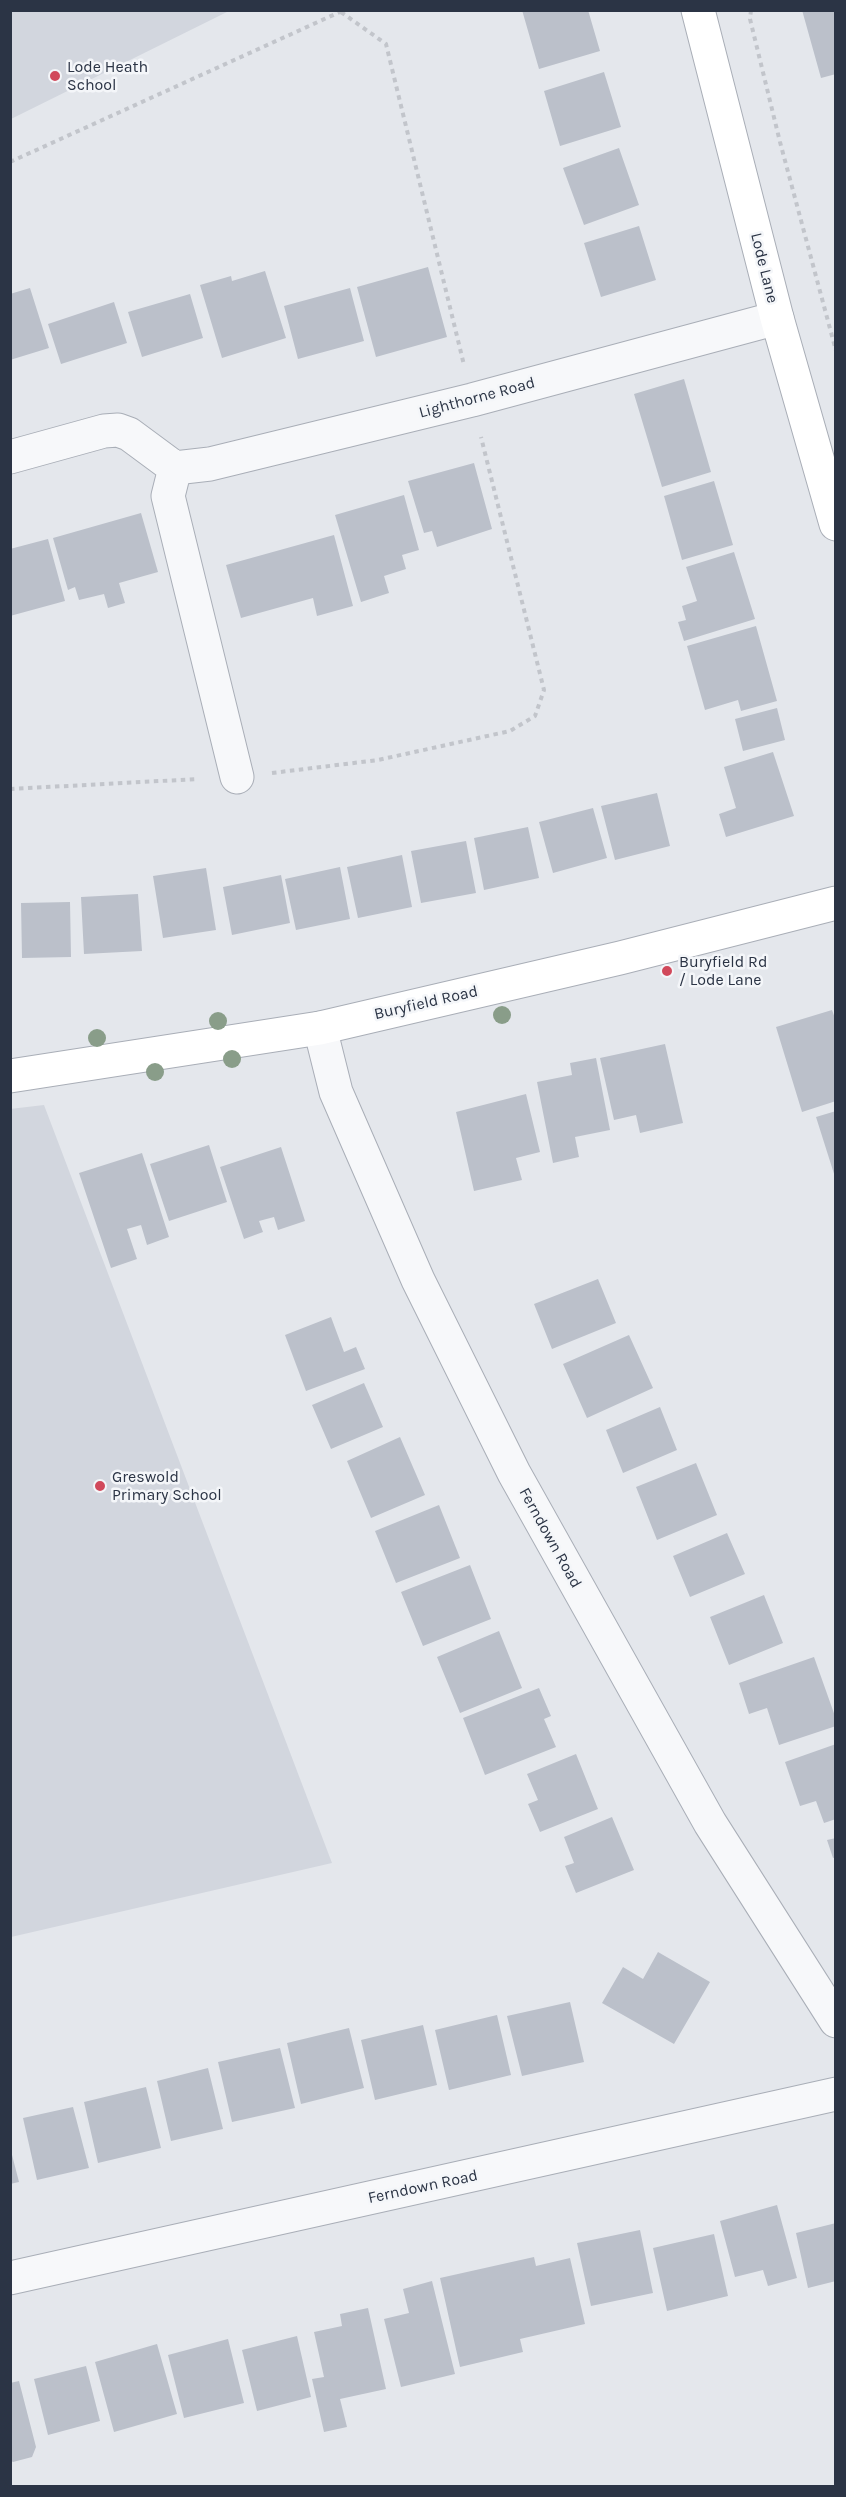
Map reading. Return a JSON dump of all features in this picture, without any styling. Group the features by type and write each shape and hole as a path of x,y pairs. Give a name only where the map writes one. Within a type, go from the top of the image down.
{"street":[{"name":"Lode Lane","path":"698,10 777,318 836,524"},
{"name":"Lighthorne Road","path":"175,468 210,464 472,400 777,318"},
{"path":"10,457 104,431 118,430 129,434 175,468 168,496 237,777"},
{"name":"Buryfield Road","path":"10,1076 320,1028 642,953 836,903"},
{"name":"Ferndown Road","path":"320,1028 336,1092 418,1280 514,1473 710,1823 836,2021"},
{"name":"Ferndown Road","path":"10,2278 836,2094"}],"path":[{"path":"751,10 750,19 836,351"},
{"path":"10,162 342,11 386,44 544,690 535,716 510,730 378,760 237,777 10,789"}],"shaded area":[{"name":"Lode Heath School","path":"11,10 229,10 229,11 11,119"},
{"name":"Greswold Primary School","path":"44,1105 332,1863 11,1937 10,1109"}],"building":[{"path":"522,10 588,10 600,51 539,69"},
{"path":"802,10 836,10 836,74 821,78"},
{"path":"604,72 621,127 560,146 544,91"},
{"path":"619,148 639,205 584,225 563,168"},
{"path":"639,226 656,280 601,297 584,243"},
{"path":"428,267 447,337 376,357 357,287"},
{"path":"265,271 286,338 222,358 200,285 231,276 232,281"},
{"path":"30,288 49,348 10,360 10,294"},
{"path":"350,288 364,341 298,359 284,306"},
{"path":"190,294 203,338 142,357 128,312"},
{"path":"114,302 127,343 61,364 48,324"},
{"path":"684,379 711,472 662,487 634,394"},
{"path":"474,463 492,529 437,547 432,531 424,533 408,481"},
{"path":"714,481 733,545 682,560 664,496"},
{"path":"404,495 419,550 402,555 406,569 384,576 389,593 361,602 335,515"},
{"path":"141,513 158,572 119,583 125,603 108,608 104,594 79,600 75,587 68,590 53,538"},
{"path":"334,535 353,606 317,616 313,598 241,618 226,565"},
{"path":"48,539 65,601 10,616 10,549"},
{"path":"734,552 755,619 684,641 678,622 686,620 682,606 697,601 686,567"},
{"path":"756,626 777,701 741,711 738,700 705,710 687,646"},
{"path":"777,708 785,740 743,751 735,719"},
{"path":"773,752 794,816 726,837 719,814 736,808 724,767"},
{"path":"657,793 670,846 615,860 601,806"},
{"path":"593,808 607,858 553,873 539,822"},
{"path":"528,827 539,878 484,890 474,838"},
{"path":"466,841 476,893 421,903 411,851"},
{"path":"402,855 412,907 358,918 347,867"},
{"path":"340,867 350,919 296,930 285,879"},
{"path":"206,868 216,930 163,938 153,876"},
{"path":"281,875 290,923 232,935 223,887"},
{"path":"138,894 142,951 84,954 81,897"},
{"path":"70,902 71,957 22,958 21,903"},
{"path":"832,1010 836,1021 836,1101 802,1112 776,1027"},
{"path":"665,1044 683,1123 640,1133 636,1115 614,1120 600,1058"},
{"path":"596,1058 610,1130 575,1137 579,1157 553,1163 537,1082 572,1075 570,1063"},
{"path":"526,1094 540,1152 516,1158 522,1180 474,1191 456,1112"},
{"path":"836,1111 836,1177 835,1177 816,1117"},
{"path":"209,1145 227,1202 169,1221 150,1164"},
{"path":"281,1147 305,1221 278,1230 274,1217 259,1221 263,1232 244,1239 220,1167"},
{"path":"142,1153 169,1237 147,1245 141,1225 127,1229 137,1259 111,1268 79,1173"},
{"path":"598,1279 616,1323 552,1349 534,1304"},
{"path":"331,1317 344,1352 356,1347 365,1369 306,1391 285,1335"},
{"path":"629,1335 653,1388 587,1418 563,1364"},
{"path":"364,1383 383,1427 331,1449 312,1405"},
{"path":"660,1407 677,1450 623,1473 606,1430"},
{"path":"400,1437 425,1495 371,1518 347,1461"},
{"path":"696,1463 717,1515 657,1540 636,1487"},
{"path":"439,1505 460,1558 396,1583 375,1531"},
{"path":"727,1533 745,1574 690,1597 673,1556"},
{"path":"470,1565 491,1619 423,1646 401,1592"},
{"path":"764,1595 783,1643 729,1665 710,1617"},
{"path":"499,1631 522,1688 460,1713 437,1657"},
{"path":"814,1657 836,1719 836,1726 779,1745 767,1708 749,1714 739,1683"},
{"path":"539,1688 551,1716 544,1719 556,1747 485,1775 463,1718"},
{"path":"836,1744 836,1819 824,1823 816,1801 800,1806 785,1762"},
{"path":"576,1754 598,1809 540,1832 528,1804 538,1800 527,1774"},
{"path":"612,1817 634,1870 576,1893 565,1866 574,1863 564,1837"},
{"path":"836,1838 836,1857 833,1858 827,1840"},
{"path":"658,1952 710,1982 674,2044 602,2003 623,1967 643,1979"},
{"path":"570,2002 584,2062 522,2076 507,2016"},
{"path":"497,2015 511,2075 449,2090 435,2030"},
{"path":"423,2025 437,2085 375,2100 361,2040"},
{"path":"349,2028 364,2088 301,2104 287,2043"},
{"path":"280,2048 295,2108 232,2122 218,2062"},
{"path":"208,2068 223,2129 171,2141 157,2081"},
{"path":"146,2087 161,2148 98,2163 84,2102"},
{"path":"73,2107 89,2168 37,2180 23,2118"},
{"path":"10,2152 19,2182 10,2184"},
{"path":"777,2205 797,2278 768,2286 763,2270 735,2277 720,2221"},
{"path":"836,2223 836,2281 808,2288 796,2233"},
{"path":"640,2230 653,2293 591,2306 577,2243"},
{"path":"714,2234 728,2296 667,2311 653,2248"},
{"path":"534,2257 536,2266 570,2258 585,2324 520,2339 523,2352 460,2367 440,2278"},
{"path":"432,2281 455,2374 401,2387 384,2319 409,2313 403,2289"},
{"path":"368,2308 386,2389 340,2399 347,2427 324,2432 312,2379 324,2377 314,2332 342,2326 340,2314"},
{"path":"297,2336 311,2397 257,2411 242,2350"},
{"path":"228,2339 244,2403 184,2418 168,2355"},
{"path":"157,2344 177,2414 114,2432 95,2362"},
{"path":"86,2366 100,2421 48,2435 34,2379"},
{"path":"19,2381 36,2447 32,2457 13,2462 10,2460 10,2383"}],"place":[{"name":"Lode Heath School","path":"55,76"},
{"name":"Buryfield Rd / Lode Lane","path":"667,971"},
{"name":"Greswold Primary School","path":"100,1486"}]}
